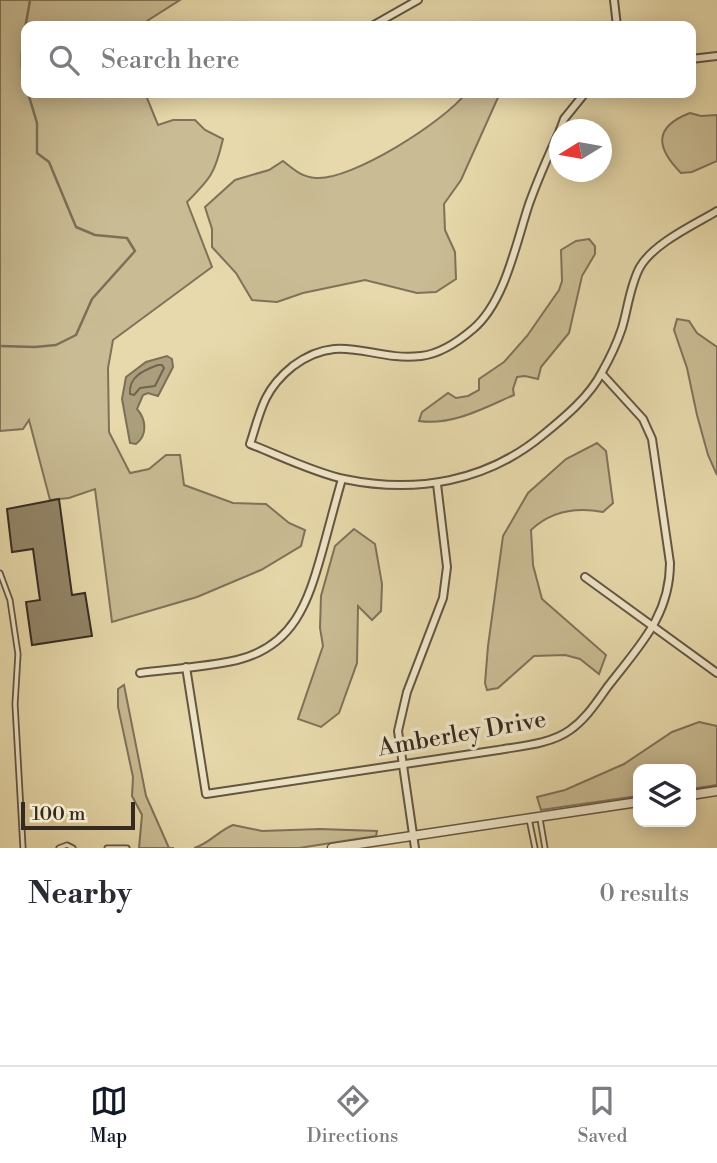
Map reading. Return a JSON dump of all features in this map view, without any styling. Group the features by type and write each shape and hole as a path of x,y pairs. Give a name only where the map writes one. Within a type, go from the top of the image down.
{"street":[{"path":"381,21 418,0"},
{"path":"614,0 616,21"},
{"path":"696,59 717,56"},
{"path":"564,119 581,98"},
{"path":"549,156 530,202 506,276 491,307 474,328 447,347 424,356 397,356 339,347 323,349 302,359 284,373 266,397 250,444 342,479 385,485 437,484 477,473 519,453 560,421 602,374 621,329 641,265 666,241 717,211"},
{"name":"Amberley Drive","path":"186,667 206,794 544,741 569,732 590,712 653,629 662,609 670,577 652,439 643,419 602,374"},
{"path":"141,673 237,660 253,654 284,635 300,616 310,596 342,479"},
{"path":"415,848 398,731 407,692 443,598 447,567 437,484"},
{"path":"585,577 717,673"},
{"path":"696,794 717,791"},
{"path":"332,848 633,803"}],"lane":[{"path":"0,573 10,600 18,653 15,704 23,848"},
{"path":"540,816 545,848"},
{"path":"529,817 535,848"},
{"path":"59,848 67,845 73,848"},
{"path":"107,848 127,848"}],"shaded area":[{"path":"0,0 180,0 147,21 21,21 21,98 147,98 158,125 173,120 195,120 205,130 223,139 211,174 187,202 212,267 113,340 108,368 109,432 130,473 149,469 166,455 180,455 184,485 233,503 266,504 289,523 305,530 301,546 261,570 197,597 112,622 95,489 69,498 50,500 29,420 23,429 0,431"},
{"path":"461,98 498,98 461,180 444,204 445,230 455,252 456,279 436,292 417,293 365,280 303,293 277,302 252,300 236,273 212,247 212,229 205,207 235,180 269,170 283,161 298,172 316,178 351,170 419,133"},
{"path":"690,113 701,116 717,115 717,161 692,172 681,173 667,155 662,139 669,125"},
{"path":"589,239 595,246 595,254 582,276 569,333 541,367 538,379 517,377 514,395 468,415 444,421 419,421 422,412 448,393 456,398 479,390 479,379 504,362 527,336 559,290 562,281 561,250 576,241"},
{"path":"677,319 689,321 697,333 717,347 717,475 708,455 687,368 674,330"},
{"path":"597,443 606,451 613,503 603,512 564,512 547,518 531,530 533,565 542,599 606,655 599,674 580,659 565,655 534,656 498,688 487,690 485,683 488,646 503,536 528,493 566,459"},
{"path":"354,529 375,544 382,584 381,611 372,620 358,606 357,663 339,713 321,727 298,719 323,646 320,628 321,596 335,546"},
{"path":"124,685 146,796 169,848 139,848 142,815 132,796 133,777 118,707 118,689"},
{"path":"699,722 717,726 717,785 696,788 696,764 633,764 633,797 541,810 537,797 565,790 624,764 672,732"},
{"path":"233,825 262,831 377,831 376,836 299,848 194,848"}],"water":[{"path":"167,356 172,359 173,367 158,396 148,393 143,395 137,409 144,422 144,432 136,444 130,443 122,399 126,377 146,362"}],"building":[{"path":"59,499 72,595 85,593 92,636 32,645 26,602 40,600 33,549 12,552 7,509"}],"waterway":[{"path":"26,21 30,0"},
{"path":"0,346 56,345 76,335 92,299 135,251 127,238 95,235 76,227 49,162 37,153 37,123 30,98"}]}
